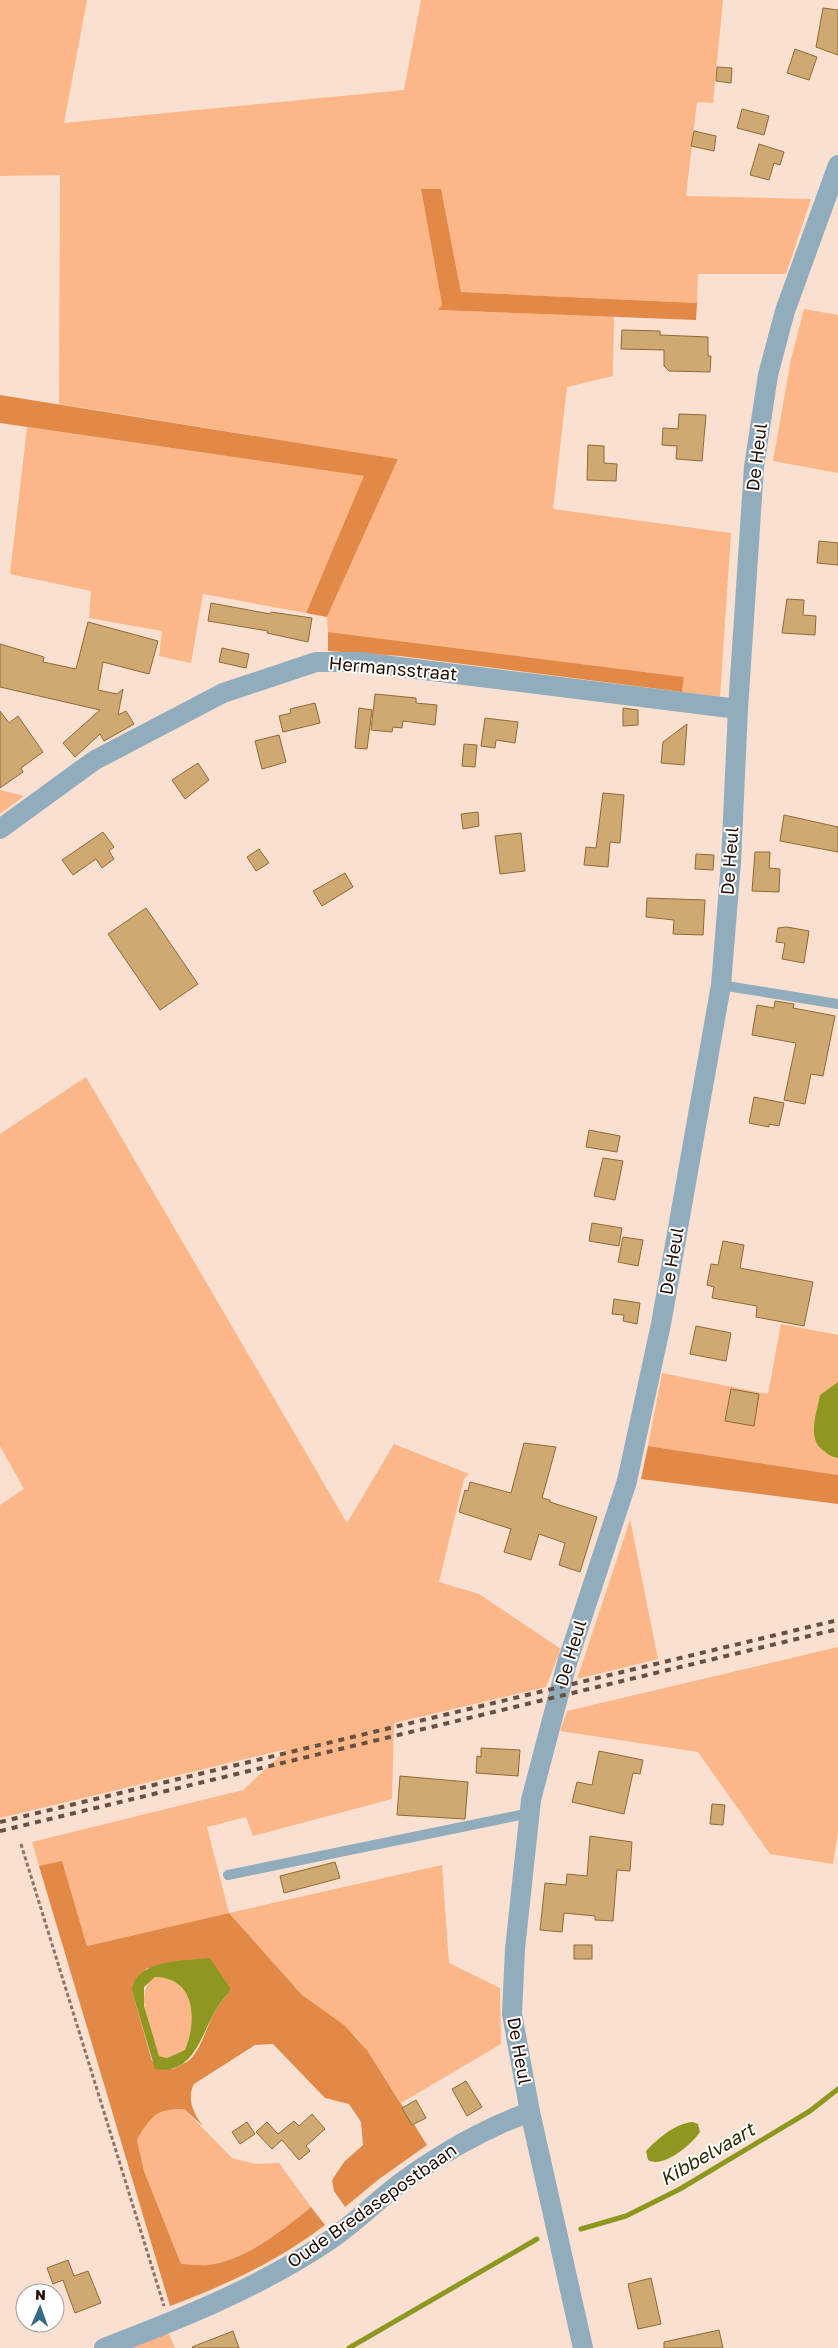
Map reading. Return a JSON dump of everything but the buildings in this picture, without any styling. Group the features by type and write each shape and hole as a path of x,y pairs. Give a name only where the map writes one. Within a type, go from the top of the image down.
{"street":[{"name":"De Heul","path":"583,2348 530,2112 512,2014 515,1948 530,1813 536,1781 567,1663 627,1481 661,1324 721,985 731,862 738,709 754,468 768,375 785,311 838,165"},
{"name":"Hermansstraat","path":"0,829 95,760 141,734 223,692 316,662 359,662 738,709"},
{"name":"Oude Bredasepostbaan","path":"104,2348 169,2323 249,2288 288,2267 331,2239 409,2176 465,2141 530,2112"}],"lane":[{"path":"721,985 838,1004"},
{"path":"228,1875 530,1813"}],"path":[{"path":"21,1844 169,2323"}],"shaded area":[{"path":"0,0 87,0 64,123 404,90 421,0 723,0 713,103 697,102 686,196 811,199 786,274 698,274 697,303 461,292 441,189 421,189 442,305 438,310 614,317 613,376 567,387 553,509 731,533 720,697 682,692 684,677 328,632 327,617 398,459 59,404 60,175 0,176"},
{"path":"421,189 441,189 461,292 697,303 696,320 438,310 442,305"},
{"path":"804,309 838,315 838,473 773,461 791,359"},
{"path":"0,395 398,459 327,617 306,613 364,476 0,423"},
{"path":"27,427 365,476 306,613 203,594 191,663 159,656 162,631 89,618 91,591 10,574"},
{"path":"328,632 684,677 682,692 400,656 328,651"},
{"path":"0,790 24,796 0,814"},
{"path":"86,1077 347,1523 394,1444 469,1474 464,1479 439,1582 479,1594 561,1649 546,1687 394,1723 392,1799 253,1836 246,1817 207,1827 229,1913 87,1946 62,1862 39,1866 32,1842 243,1790 287,1749 0,1818 0,1505 24,1489 0,1446 0,1134"},
{"path":"781,1324 838,1335 838,1382 836,1383 833,1457 838,1458 838,1475 648,1446 662,1373 768,1394"},
{"path":"838,1382 838,1458 829,1455 819,1446 815,1440 814,1425 820,1395"},
{"path":"648,1446 838,1475 838,1504 641,1479"},
{"path":"630,1519 658,1659 577,1679 625,1535"},
{"path":"838,1647 838,1832 833,1864 770,1854 698,1752 560,1731 567,1711"},
{"path":"62,1861 87,1946 229,1913 302,1995 344,2025 367,2050 427,2145 379,2179 345,2207 334,2191 332,2180 344,2162 363,2145 361,2122 349,2104 325,2098 273,2044 255,2045 194,2084 191,2095 192,2106 203,2126 184,2109 166,2110 150,2120 137,2140 144,2171 181,2264 208,2265 222,2262 250,2251 311,2207 325,2225 289,2250 251,2271 211,2290 170,2306 39,1866","holes":["186,1961 229,1993 216,2010 199,2047 188,2061 173,2069 152,2061 132,1991 146,1969"]},
{"path":"442,1865 449,1963 500,1988 501,2044 401,2103 367,2050 355,2036 302,1995 229,1913"},
{"path":"210,1958 230,1988 229,1993 220,2003 192,2055 183,2064 171,2069 155,2069 132,1991 135,1981 151,1967 175,1961","holes":["155,1977 169,1979 179,1985 186,1993 192,2014 189,2038 185,2050 167,2058 159,2056 144,2006 144,1987"]},
{"path":"155,1977 169,1979 179,1985 186,1993 192,2014 189,2038 185,2050 167,2058 159,2056 144,2003 148,1984"},
{"path":"169,2109 184,2109 232,2158 255,2164 279,2163 311,2207 250,2251 222,2262 208,2265 181,2264 144,2171 137,2140 151,2116"},
{"path":"693,2122 698,2124 700,2132 684,2149 661,2161 654,2162 648,2160 646,2151 656,2141 674,2128"},
{"path":"167,2329 175,2348 121,2348"}],"waterway":[{"name":"Kibbelvaart","path":"581,2229 626,2216 680,2189 810,2111 838,2089"},
{"name":"Kibbelvaart","path":"349,2348 537,2239"}],"railway":[{"path":"0,1822 838,1620"},
{"path":"0,1831 838,1629"}]}
